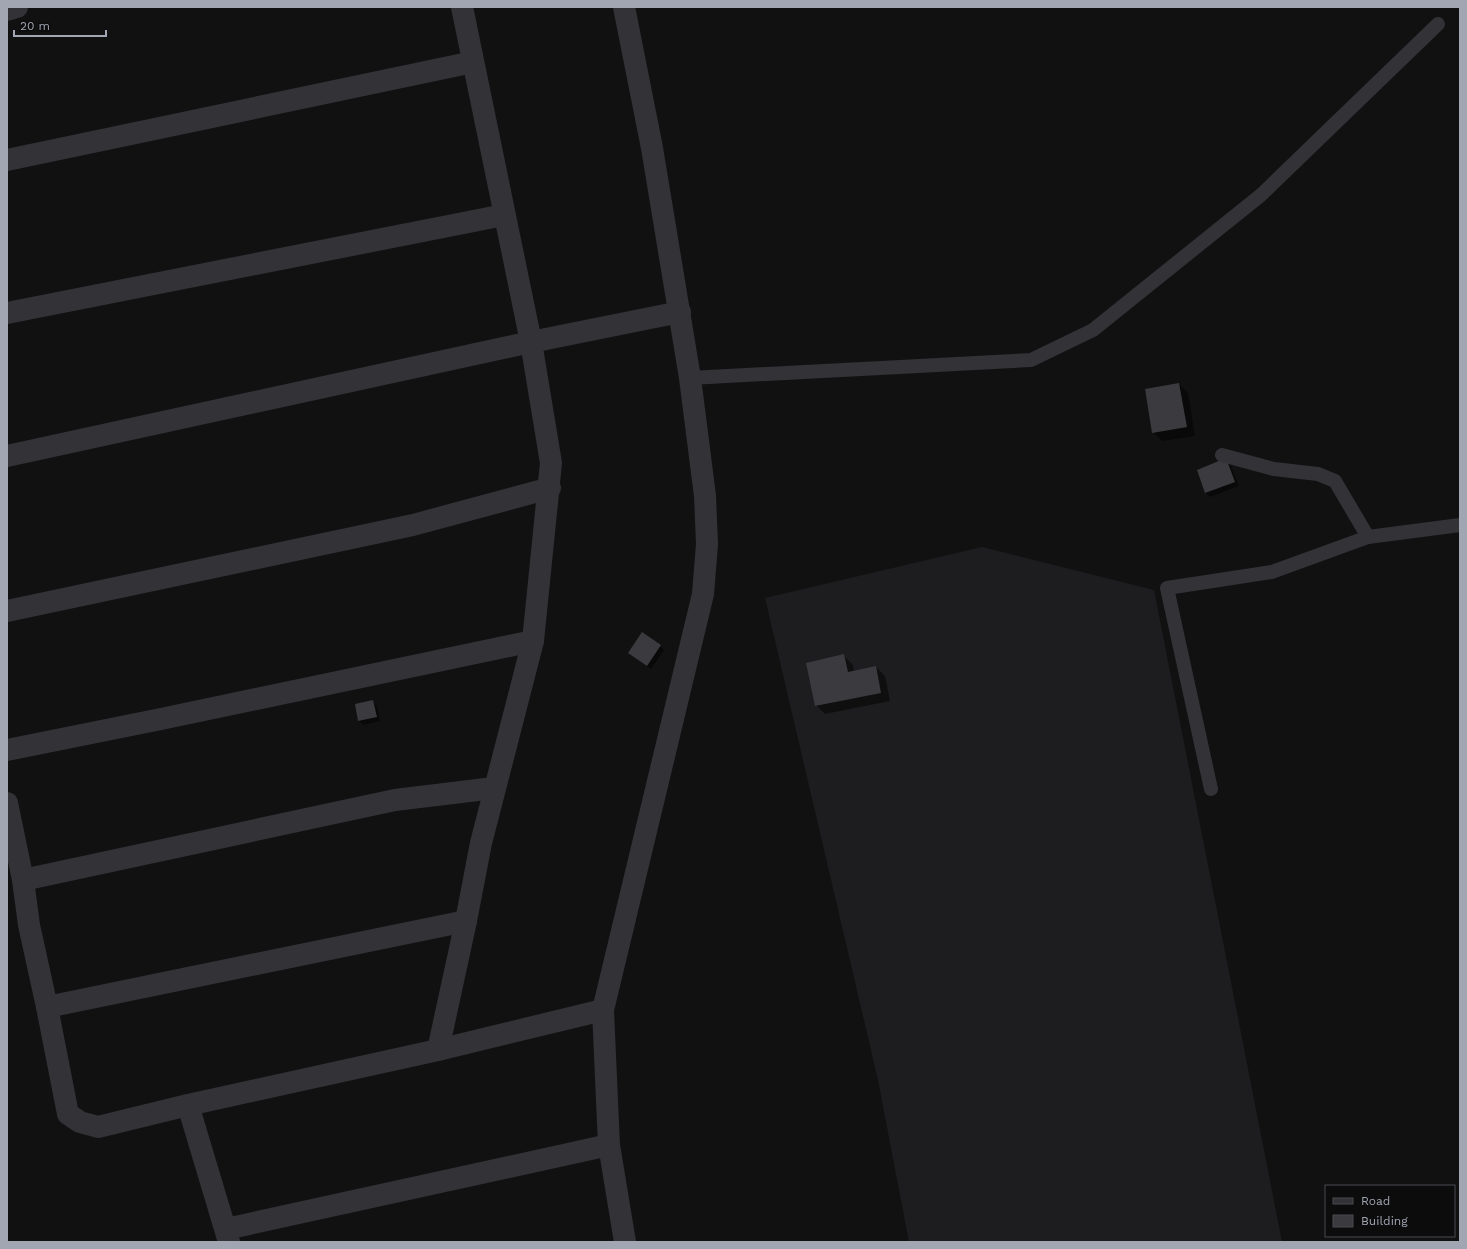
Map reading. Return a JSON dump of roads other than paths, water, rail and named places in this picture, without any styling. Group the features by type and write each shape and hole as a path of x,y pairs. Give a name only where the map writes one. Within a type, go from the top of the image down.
{"street":[{"path":"7,10 17,7"},
{"path":"438,1050 481,843 533,641 550,488 551,463 542,401 462,7"},
{"path":"624,7 652,148 680,312 705,496 707,544 703,594 603,1010 609,1145 625,1242"},
{"path":"7,160 473,62"},
{"path":"7,313 504,215"},
{"path":"7,456 530,342 680,312"},
{"path":"7,611 413,525 550,488"},
{"path":"7,750 533,641"},
{"path":"23,880 395,800 494,788"},
{"path":"7,803 23,880 29,925 68,1114 80,1122 98,1128 188,1105 438,1050 603,1010"},
{"path":"47,1007 466,921"},
{"path":"188,1105 227,1236 609,1145"}],"lane":[{"path":"690,378 1031,360 1093,330 1261,195 1438,24"},
{"path":"1222,455 1274,469 1318,474 1335,481 1368,537"},
{"path":"1211,789 1166,588 1272,572 1368,537 1460,525"}]}
